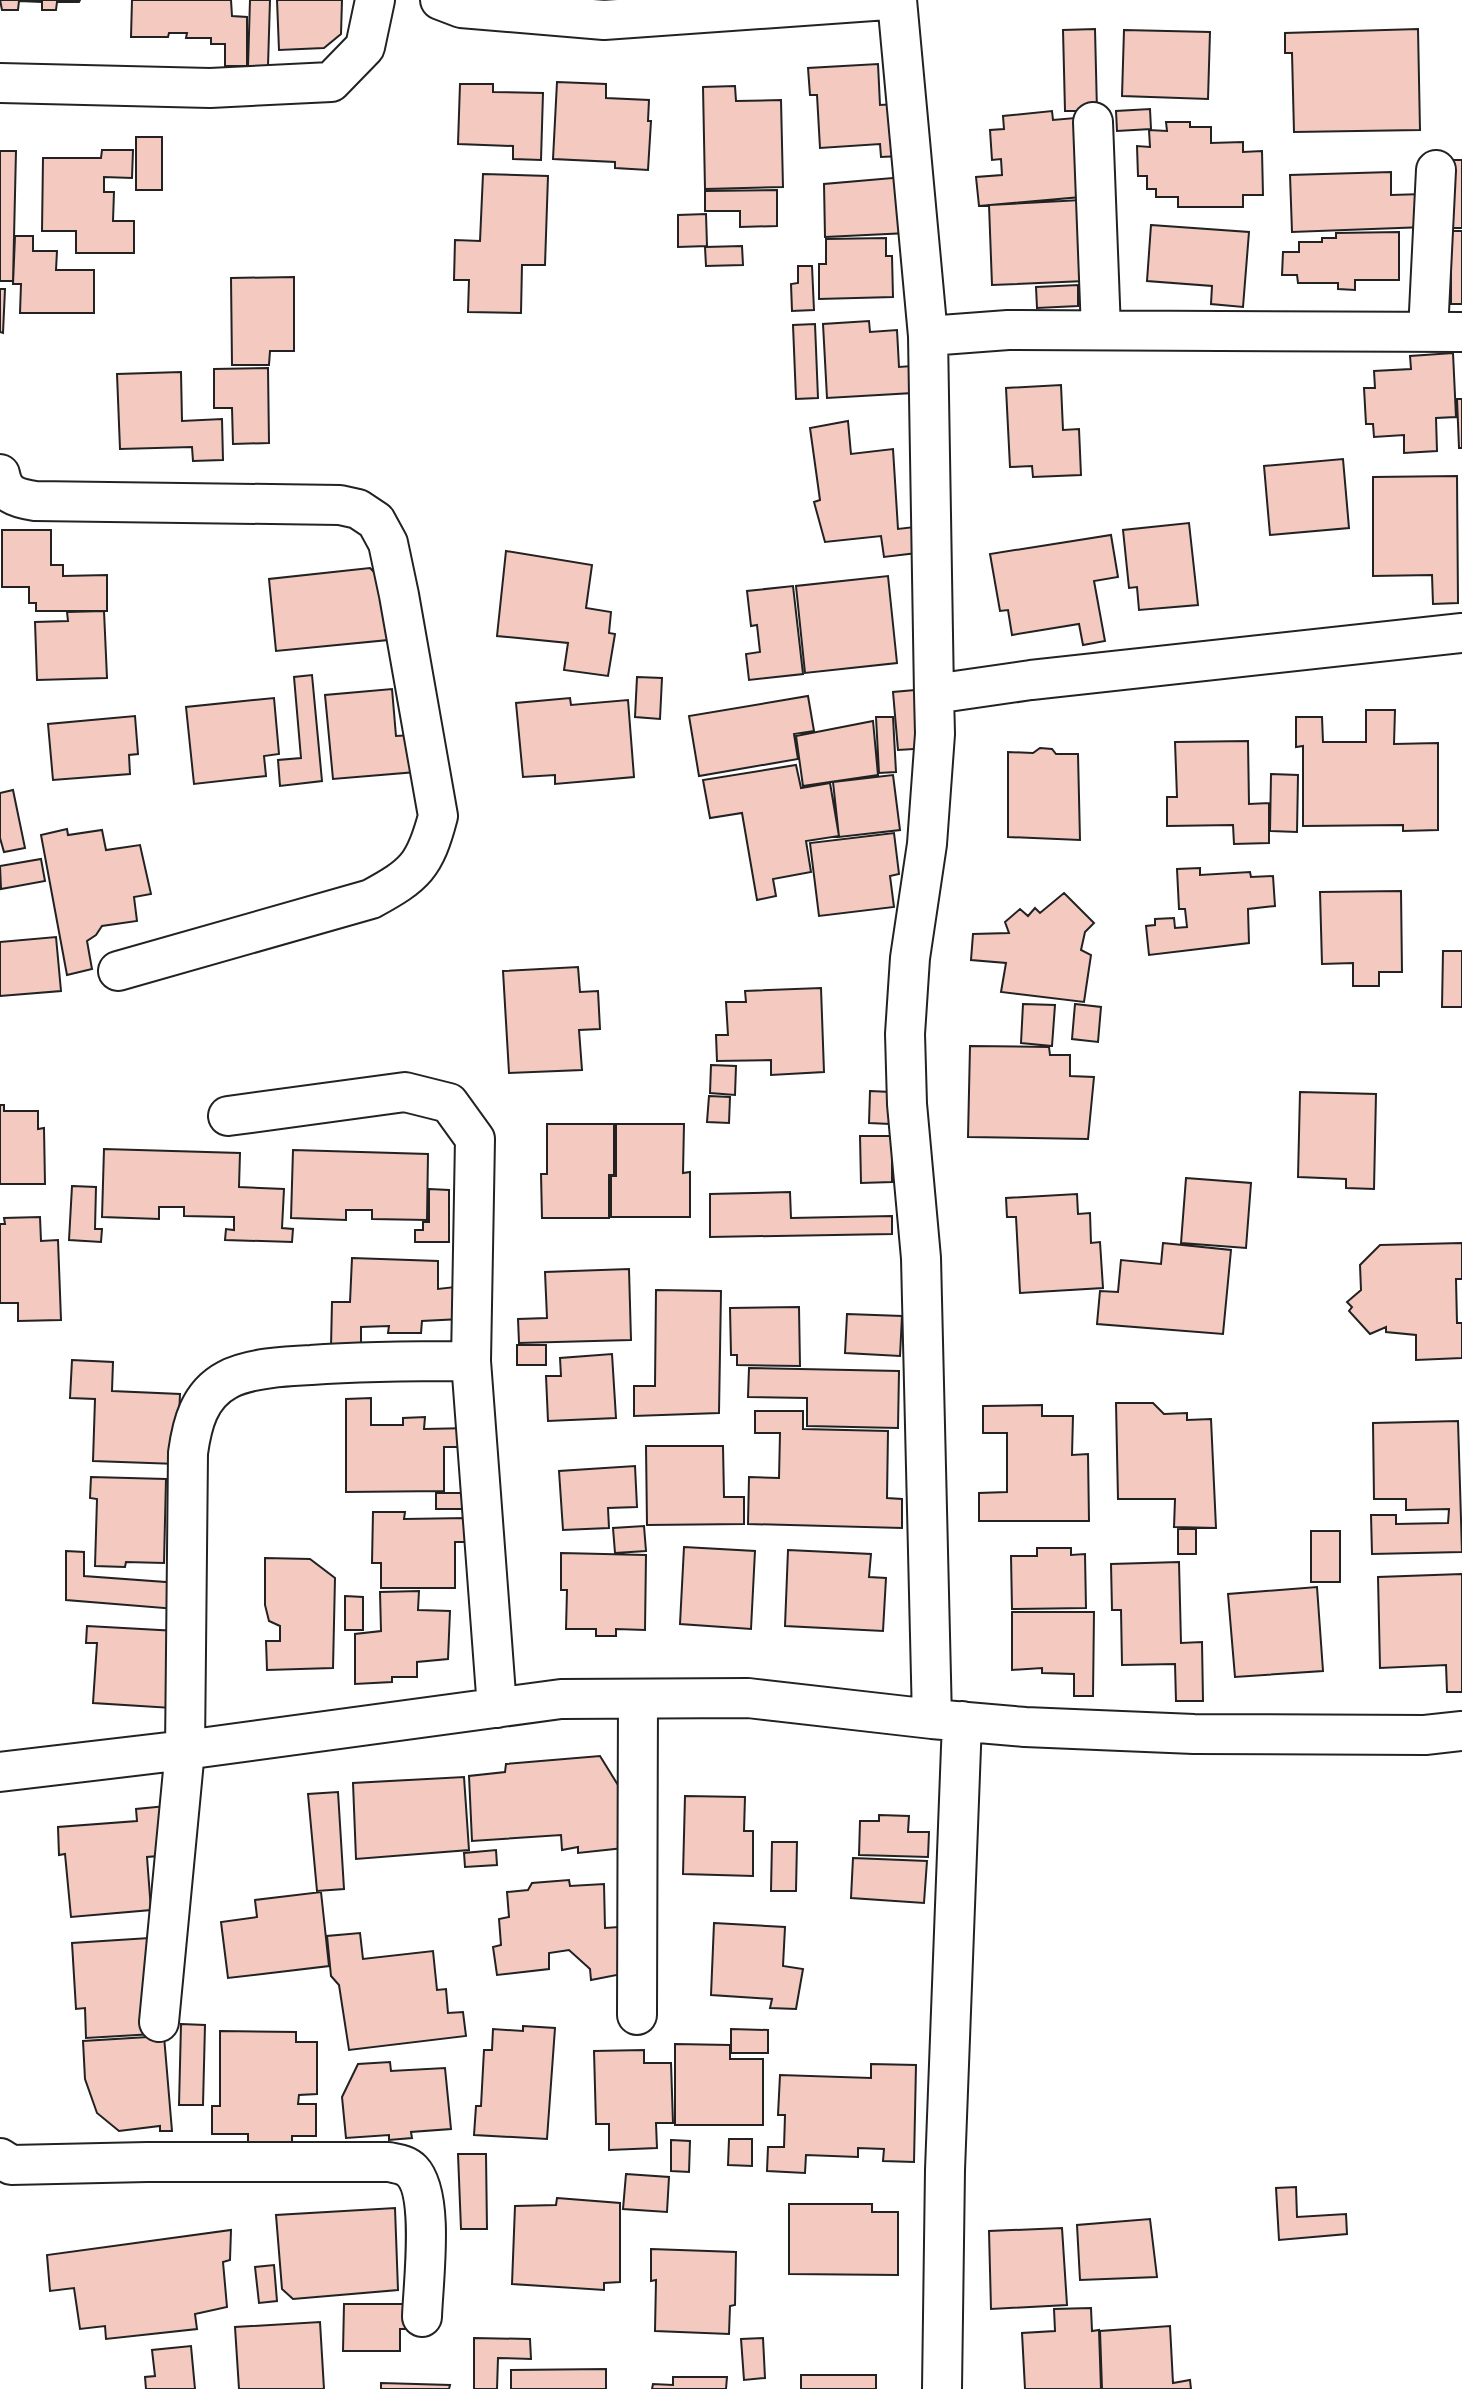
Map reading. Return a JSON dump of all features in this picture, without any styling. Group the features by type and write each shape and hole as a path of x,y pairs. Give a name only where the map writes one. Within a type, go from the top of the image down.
{"street":[{"path":"0,83 210,88 331,82 365,47 375,0"},
{"path":"440,0 461,8 604,20 887,0"},
{"path":"897,0 928,336 935,734 927,844 910,958 905,1034 947,1720 942,2389"},
{"path":"1093,122 1101,330"},
{"path":"928,336 1008,330 1445,332 1436,170"},
{"path":"0,474 6,491 16,498 35,501 340,505 358,509 376,521 388,543 438,816 430,845 420,863 405,880 371,899 118,971"},
{"path":"934,694 1031,680 1462,633"},
{"path":"228,1116 405,1092 449,1103 475,1139 471,1361 497,1708"},
{"path":"159,2022 185,1750 188,1453 193,1422 205,1400 227,1380 268,1368 366,1361 471,1361"},
{"path":"0,1772 561,1699 748,1698 1025,1727 1194,1734 1425,1735 1462,1731"},
{"path":"637,2015 638,1699"},
{"path":"0,2158 11,2165 298,2162 389,2162 405,2165 420,2183 426,2211 422,2317"}],"building":[{"path":"0,0 80,0 57,2 56,10 42,10 42,2 19,1 18,10 2,10"},
{"path":"132,0 231,0 232,16 247,17 247,66 225,66 225,44 211,44 211,38 186,38 187,33 169,33 168,37 131,37"},
{"path":"250,0 270,0 268,66 248,66"},
{"path":"277,0 342,0 341,34 324,48 279,50"},
{"path":"1095,29 1097,111 1065,111 1063,30"},
{"path":"1418,29 1420,130 1294,132 1292,53 1285,53 1285,33"},
{"path":"1124,30 1210,32 1208,99 1122,96"},
{"path":"878,64 880,105 897,104 901,156 881,157 880,144 820,148 817,95 810,95 808,68"},
{"path":"557,82 606,84 606,98 649,100 648,170 615,168 615,162 553,159"},
{"path":"460,84 493,84 493,92 543,93 541,160 513,159 513,146 458,144"},
{"path":"735,86 736,101 781,100 783,187 705,189 703,87"},
{"path":"1150,109 1151,129 1117,131 1116,111"},
{"path":"1052,111 1053,120 1075,118 1081,197 979,206 976,177 1002,175 1001,159 992,160 990,130 1004,129 1003,116"},
{"path":"1166,122 1190,122 1190,127 1211,127 1211,143 1243,142 1243,152 1262,151 1263,195 1243,195 1243,207 1178,207 1178,197 1156,197 1156,189 1147,189 1147,176 1138,176 1137,146 1150,147 1149,130 1167,131"},
{"path":"136,137 162,137 162,190 136,190"},
{"path":"102,150 133,150 132,178 104,177 104,192 114,192 113,221 134,221 134,253 76,253 76,231 42,231 43,158 101,158"},
{"path":"0,151 16,151 13,281 0,281"},
{"path":"1451,160 1462,160 1462,228 1451,228"},
{"path":"1391,172 1391,195 1424,194 1425,227 1292,232 1290,175"},
{"path":"483,174 548,176 545,265 522,265 521,313 468,312 469,280 454,280 455,240 480,241"},
{"path":"904,177 908,233 825,237 824,184"},
{"path":"777,190 777,226 740,227 740,211 705,211 705,191"},
{"path":"1081,200 1085,281 992,285 989,205"},
{"path":"706,214 707,246 678,247 678,215"},
{"path":"1151,225 1249,232 1243,307 1211,304 1212,286 1147,281"},
{"path":"1451,231 1462,231 1462,304 1451,304"},
{"path":"1399,232 1399,280 1355,280 1355,290 1338,289 1338,283 1298,283 1297,275 1282,275 1283,252 1299,252 1299,242 1322,242 1322,238 1336,238 1336,233"},
{"path":"15,236 33,236 33,251 57,251 56,270 94,270 94,313 20,313 21,284 13,284"},
{"path":"886,238 886,256 892,256 893,297 819,299 819,264 826,264 826,239"},
{"path":"742,246 743,265 706,266 705,247"},
{"path":"798,266 812,266 814,310 792,311 791,284 798,283"},
{"path":"294,277 294,351 270,351 269,365 232,365 231,278"},
{"path":"1078,285 1078,306 1037,308 1036,287"},
{"path":"0,289 5,289 3,333 0,332"},
{"path":"869,321 870,332 897,330 899,367 912,366 913,393 827,398 823,324"},
{"path":"815,324 818,398 796,399 793,325"},
{"path":"1453,353 1456,417 1436,418 1437,451 1404,453 1404,435 1374,437 1373,424 1366,424 1364,388 1375,388 1374,371 1411,369 1410,356"},
{"path":"268,368 269,443 233,444 232,408 214,408 214,369"},
{"path":"181,372 182,421 222,419 223,460 193,461 192,447 120,449 117,374"},
{"path":"1061,385 1063,430 1079,429 1081,475 1033,477 1032,466 1010,467 1006,388"},
{"path":"1457,399 1462,399 1462,448 1459,448"},
{"path":"848,421 851,454 893,449 898,529 923,526 925,552 884,557 881,536 825,542 814,502 820,500 810,428"},
{"path":"1343,459 1349,528 1270,535 1264,466"},
{"path":"1457,476 1458,603 1433,604 1432,575 1373,576 1373,477"},
{"path":"1189,523 1198,605 1139,610 1137,587 1129,588 1123,530"},
{"path":"2,530 51,530 51,565 63,565 63,576 107,575 107,611 36,611 36,603 29,603 29,587 2,587"},
{"path":"1111,535 1118,577 1094,581 1105,641 1083,645 1079,624 1012,635 1008,610 1000,611 990,554"},
{"path":"506,551 592,565 586,608 611,612 609,633 615,634 608,676 564,670 568,643 497,636"},
{"path":"370,568 381,579 388,640 276,651 269,579"},
{"path":"888,576 897,663 805,673 796,586"},
{"path":"793,586 803,674 749,680 746,654 760,652 757,625 751,626 747,591"},
{"path":"104,611 107,678 37,680 35,622 68,621 67,612"},
{"path":"312,675 322,781 280,786 278,760 301,758 294,677"},
{"path":"637,677 662,678 660,719 635,717"},
{"path":"392,689 396,736 413,735 416,772 333,779 325,695"},
{"path":"926,689 930,748 898,750 893,692"},
{"path":"808,696 814,731 794,734 798,759 699,776 689,716"},
{"path":"274,698 279,754 264,756 266,776 194,784 186,707"},
{"path":"570,698 571,705 628,700 634,777 555,784 555,775 523,777 516,703"},
{"path":"1366,710 1395,710 1394,744 1438,743 1438,830 1403,831 1403,825 1303,826 1303,746 1296,747 1296,717 1322,717 1323,742 1366,742"},
{"path":"135,716 138,754 129,755 130,774 53,780 48,724"},
{"path":"876,717 893,717 896,772 879,773"},
{"path":"873,721 878,775 803,786 796,736"},
{"path":"1248,741 1249,804 1269,803 1269,843 1234,844 1233,825 1167,826 1167,797 1177,797 1175,742"},
{"path":"1040,748 1052,749 1056,754 1078,754 1080,840 1008,837 1008,752 1033,753"},
{"path":"796,765 801,788 830,783 839,836 806,841 811,872 773,879 776,896 757,900 742,813 710,818 703,780"},
{"path":"1271,774 1298,775 1297,832 1270,831"},
{"path":"893,775 900,830 839,837 833,782"},
{"path":"13,790 25,848 4,852 0,838 0,793"},
{"path":"67,829 68,835 102,830 106,850 140,845 151,894 134,897 137,921 102,926 87,941 92,969 67,975 41,835"},
{"path":"894,833 899,874 890,876 894,907 819,916 810,843"},
{"path":"41,859 45,881 1,889 0,866"},
{"path":"1200,868 1200,875 1250,872 1251,877 1273,876 1275,906 1248,909 1249,943 1149,955 1146,926 1155,925 1155,919 1174,918 1175,928 1187,927 1185,909 1179,909 1177,869"},
{"path":"1401,891 1402,972 1379,972 1379,986 1353,986 1353,963 1322,964 1320,892"},
{"path":"1064,893 1094,923 1085,932 1081,950 1091,955 1084,1002 1001,992 1006,963 971,960 973,934 1009,933 1005,922 1020,909 1028,916 1035,908 1040,913"},
{"path":"56,937 61,991 0,996 0,942"},
{"path":"1443,951 1462,951 1462,1007 1442,1007"},
{"path":"578,967 580,992 598,991 600,1029 579,1030 582,1070 509,1073 503,971"},
{"path":"821,988 824,1072 771,1075 771,1060 717,1061 716,1035 728,1035 726,1002 746,1002 745,991"},
{"path":"1023,1004 1055,1005 1052,1046 1021,1043"},
{"path":"1075,1004 1101,1007 1098,1042 1072,1039"},
{"path":"970,1046 1049,1047 1050,1055 1070,1055 1070,1076 1094,1077 1088,1139 968,1137"},
{"path":"711,1065 736,1066 735,1095 710,1093"},
{"path":"870,1091 891,1092 890,1124 869,1123"},
{"path":"1300,1092 1376,1094 1374,1189 1346,1188 1346,1179 1298,1177"},
{"path":"709,1096 730,1097 729,1123 707,1122"},
{"path":"0,1105 4,1105 4,1111 38,1111 38,1129 44,1128 45,1184 0,1184"},
{"path":"547,1124 614,1124 614,1175 609,1175 609,1218 542,1218 541,1174 547,1174"},
{"path":"616,1124 684,1124 683,1173 690,1172 690,1217 611,1217 611,1176 616,1176"},
{"path":"860,1136 892,1136 892,1182 861,1183"},
{"path":"104,1149 240,1153 239,1187 284,1189 282,1228 293,1229 292,1242 225,1240 226,1229 234,1230 234,1217 184,1216 184,1207 159,1207 159,1219 102,1217"},
{"path":"293,1150 428,1154 427,1220 372,1219 372,1210 346,1210 346,1220 291,1218"},
{"path":"1186,1178 1251,1183 1246,1248 1181,1243"},
{"path":"72,1186 96,1187 95,1229 102,1229 101,1242 69,1240"},
{"path":"429,1189 449,1190 449,1242 415,1242 415,1230 423,1230 423,1222 429,1222"},
{"path":"790,1192 791,1218 892,1216 892,1234 710,1237 710,1194"},
{"path":"1077,1194 1078,1214 1090,1213 1091,1243 1100,1242 1103,1288 1020,1293 1016,1217 1007,1217 1006,1198"},
{"path":"40,1217 41,1241 58,1240 61,1320 18,1321 18,1303 0,1303 0,1224 5,1224 4,1218"},
{"path":"1163,1243 1231,1250 1223,1334 1097,1324 1100,1291 1118,1292 1121,1260 1161,1264"},
{"path":"1462,1243 1462,1279 1456,1279 1457,1323 1462,1323 1462,1358 1416,1360 1416,1335 1386,1332 1386,1327 1370,1334 1349,1311 1352,1307 1347,1302 1361,1290 1360,1265 1380,1245"},
{"path":"352,1258 438,1261 438,1289 455,1287 461,1319 422,1321 421,1333 388,1333 389,1326 361,1327 361,1347 331,1347 332,1302 350,1302"},
{"path":"629,1269 631,1340 519,1343 518,1319 547,1318 545,1272"},
{"path":"656,1290 721,1291 719,1413 634,1416 634,1386 655,1386"},
{"path":"799,1307 800,1366 737,1365 737,1355 731,1355 730,1308"},
{"path":"847,1314 902,1316 900,1356 845,1353"},
{"path":"517,1345 546,1345 546,1365 517,1365"},
{"path":"612,1354 616,1418 548,1421 546,1376 561,1376 560,1358"},
{"path":"72,1360 113,1362 112,1391 180,1394 177,1464 93,1461 95,1399 70,1398"},
{"path":"749,1368 899,1371 898,1428 807,1426 807,1398 748,1397"},
{"path":"371,1398 371,1425 403,1425 403,1418 425,1417 424,1429 471,1428 471,1447 444,1447 444,1491 346,1492 346,1399"},
{"path":"1116,1403 1153,1403 1164,1414 1187,1413 1187,1420 1211,1419 1216,1528 1174,1527 1175,1499 1118,1499"},
{"path":"1042,1405 1042,1416 1073,1416 1072,1455 1088,1454 1089,1521 979,1521 979,1493 1007,1492 1007,1433 983,1433 983,1406"},
{"path":"755,1411 803,1411 803,1429 888,1431 887,1498 902,1499 902,1528 748,1524 749,1477 779,1478 780,1433 755,1433"},
{"path":"1458,1421 1462,1552 1372,1554 1371,1515 1396,1515 1396,1524 1448,1523 1449,1509 1406,1510 1406,1499 1374,1499 1373,1423"},
{"path":"646,1446 723,1446 724,1497 744,1497 744,1524 647,1525"},
{"path":"635,1466 637,1507 608,1508 609,1528 563,1530 559,1471"},
{"path":"91,1477 166,1479 164,1563 126,1562 125,1567 95,1566 97,1499 90,1498"},
{"path":"436,1493 463,1493 464,1509 436,1509"},
{"path":"373,1512 405,1512 404,1519 468,1518 468,1542 455,1542 455,1588 381,1588 381,1563 372,1563"},
{"path":"644,1526 646,1551 615,1553 613,1528"},
{"path":"1178,1529 1196,1529 1196,1554 1178,1554"},
{"path":"1311,1531 1340,1531 1340,1582 1311,1582"},
{"path":"684,1547 755,1551 751,1629 680,1624"},
{"path":"1037,1548 1071,1548 1071,1555 1085,1554 1086,1608 1012,1609 1011,1556 1037,1556"},
{"path":"788,1550 871,1554 869,1577 886,1578 883,1631 785,1626"},
{"path":"66,1551 84,1552 84,1576 179,1583 176,1609 66,1600"},
{"path":"561,1553 646,1555 645,1630 616,1629 616,1636 596,1636 596,1629 566,1629 567,1590 561,1590"},
{"path":"265,1558 310,1559 335,1578 333,1668 267,1670 266,1641 280,1641 280,1626 269,1621 265,1605"},
{"path":"1179,1562 1181,1643 1202,1642 1203,1701 1176,1701 1175,1664 1122,1665 1121,1610 1112,1610 1111,1564"},
{"path":"1462,1574 1462,1692 1447,1692 1446,1665 1380,1668 1378,1577"},
{"path":"1317,1587 1323,1671 1235,1677 1228,1594"},
{"path":"419,1591 418,1610 450,1611 448,1659 417,1662 417,1677 392,1677 392,1682 355,1684 355,1634 381,1631 380,1592"},
{"path":"345,1596 363,1597 363,1630 345,1630"},
{"path":"1012,1612 1094,1612 1093,1696 1074,1696 1074,1674 1042,1673 1042,1668 1012,1670"},
{"path":"87,1626 177,1631 172,1708 93,1703 97,1643 86,1643"},
{"path":"600,1756 626,1798 633,1847 578,1853 578,1847 562,1850 561,1835 472,1841 469,1776 505,1772 506,1764"},
{"path":"464,1777 469,1850 356,1859 353,1783"},
{"path":"338,1792 344,1889 317,1891 308,1794"},
{"path":"685,1796 745,1797 744,1831 753,1831 753,1876 683,1874"},
{"path":"166,1806 171,1855 147,1857 151,1910 71,1917 65,1854 59,1855 58,1827 137,1821 136,1809"},
{"path":"879,1815 909,1816 908,1832 929,1832 928,1857 859,1855 860,1821 879,1821"},
{"path":"772,1842 797,1842 796,1891 771,1891"},
{"path":"496,1850 497,1865 465,1867 464,1853"},
{"path":"853,1858 927,1861 924,1903 851,1898"},
{"path":"569,1880 570,1886 604,1884 605,1928 634,1926 622,1974 591,1980 590,1969 569,1950 549,1953 549,1969 497,1975 493,1947 501,1945 499,1919 509,1917 507,1892 528,1890 532,1883"},
{"path":"321,1892 329,1966 228,1978 221,1922 257,1917 255,1900"},
{"path":"714,1923 785,1927 783,1966 803,1969 796,2009 770,2008 772,1999 711,1995"},
{"path":"360,1933 363,1959 433,1951 437,1990 446,1989 448,2013 463,2012 466,2036 349,2050 339,1985 331,1976 327,1936"},
{"path":"149,1938 154,2034 86,2038 85,2008 76,2009 72,1943"},
{"path":"181,2024 205,2025 203,2105 179,2105"},
{"path":"523,2026 555,2028 547,2139 474,2135 476,2106 481,2106 484,2050 492,2050 493,2029 523,2031"},
{"path":"731,2029 768,2030 768,2053 731,2053"},
{"path":"220,2031 296,2032 296,2042 317,2042 317,2094 299,2095 298,2104 316,2104 316,2136 292,2136 292,2151 248,2151 248,2134 212,2134 212,2106 220,2106"},
{"path":"164,2036 172,2131 160,2131 160,2126 119,2131 97,2113 85,2079 83,2041"},
{"path":"675,2044 730,2045 730,2059 763,2059 763,2125 675,2125"},
{"path":"644,2050 644,2063 671,2063 673,2123 656,2123 657,2148 609,2150 609,2124 596,2124 594,2051"},
{"path":"390,2062 391,2071 445,2068 451,2129 411,2132 412,2138 389,2140 389,2135 346,2138 342,2097 358,2064"},
{"path":"871,2064 916,2065 914,2162 883,2161 884,2149 858,2148 858,2157 806,2155 805,2173 767,2171 768,2147 784,2147 785,2115 778,2115 780,2075 871,2078"},
{"path":"729,2139 752,2139 752,2166 728,2165"},
{"path":"671,2140 690,2141 689,2172 671,2171"},
{"path":"458,2154 486,2154 487,2229 461,2229"},
{"path":"626,2174 669,2177 667,2212 623,2209"},
{"path":"1296,2187 1297,2217 1346,2214 1347,2234 1279,2240 1276,2188"},
{"path":"557,2198 620,2203 620,2282 604,2283 604,2290 512,2284 515,2206 556,2205"},
{"path":"789,2204 872,2204 872,2212 898,2212 898,2275 789,2274"},
{"path":"395,2208 398,2290 293,2299 282,2289 276,2215"},
{"path":"1150,2219 1157,2277 1080,2280 1077,2225"},
{"path":"1062,2228 1067,2305 991,2309 989,2231"},
{"path":"231,2230 230,2260 223,2262 227,2307 195,2314 197,2329 106,2339 105,2326 80,2329 74,2288 50,2291 47,2255"},
{"path":"651,2249 736,2252 735,2305 730,2306 729,2334 655,2331 656,2280 651,2281"},
{"path":"274,2265 277,2301 259,2303 255,2267"},
{"path":"344,2304 420,2304 420,2329 400,2329 400,2351 343,2351"},
{"path":"1091,2308 1092,2331 1099,2330 1101,2389 1025,2389 1022,2333 1055,2331 1054,2309"},
{"path":"320,2322 324,2389 239,2389 235,2327"},
{"path":"1170,2326 1173,2383 1190,2380 1191,2389 1102,2389 1100,2331"},
{"path":"474,2338 530,2339 531,2359 498,2358 497,2389 474,2389"},
{"path":"763,2338 765,2378 744,2380 741,2339"},
{"path":"191,2346 195,2389 146,2389 145,2377 155,2376 152,2350"},
{"path":"606,2369 606,2389 511,2389 511,2370"},
{"path":"801,2375 876,2375 876,2389 801,2389"},
{"path":"673,2377 727,2377 726,2389 652,2389 653,2384 673,2385"},
{"path":"381,2383 450,2385 449,2389 381,2389"}]}
